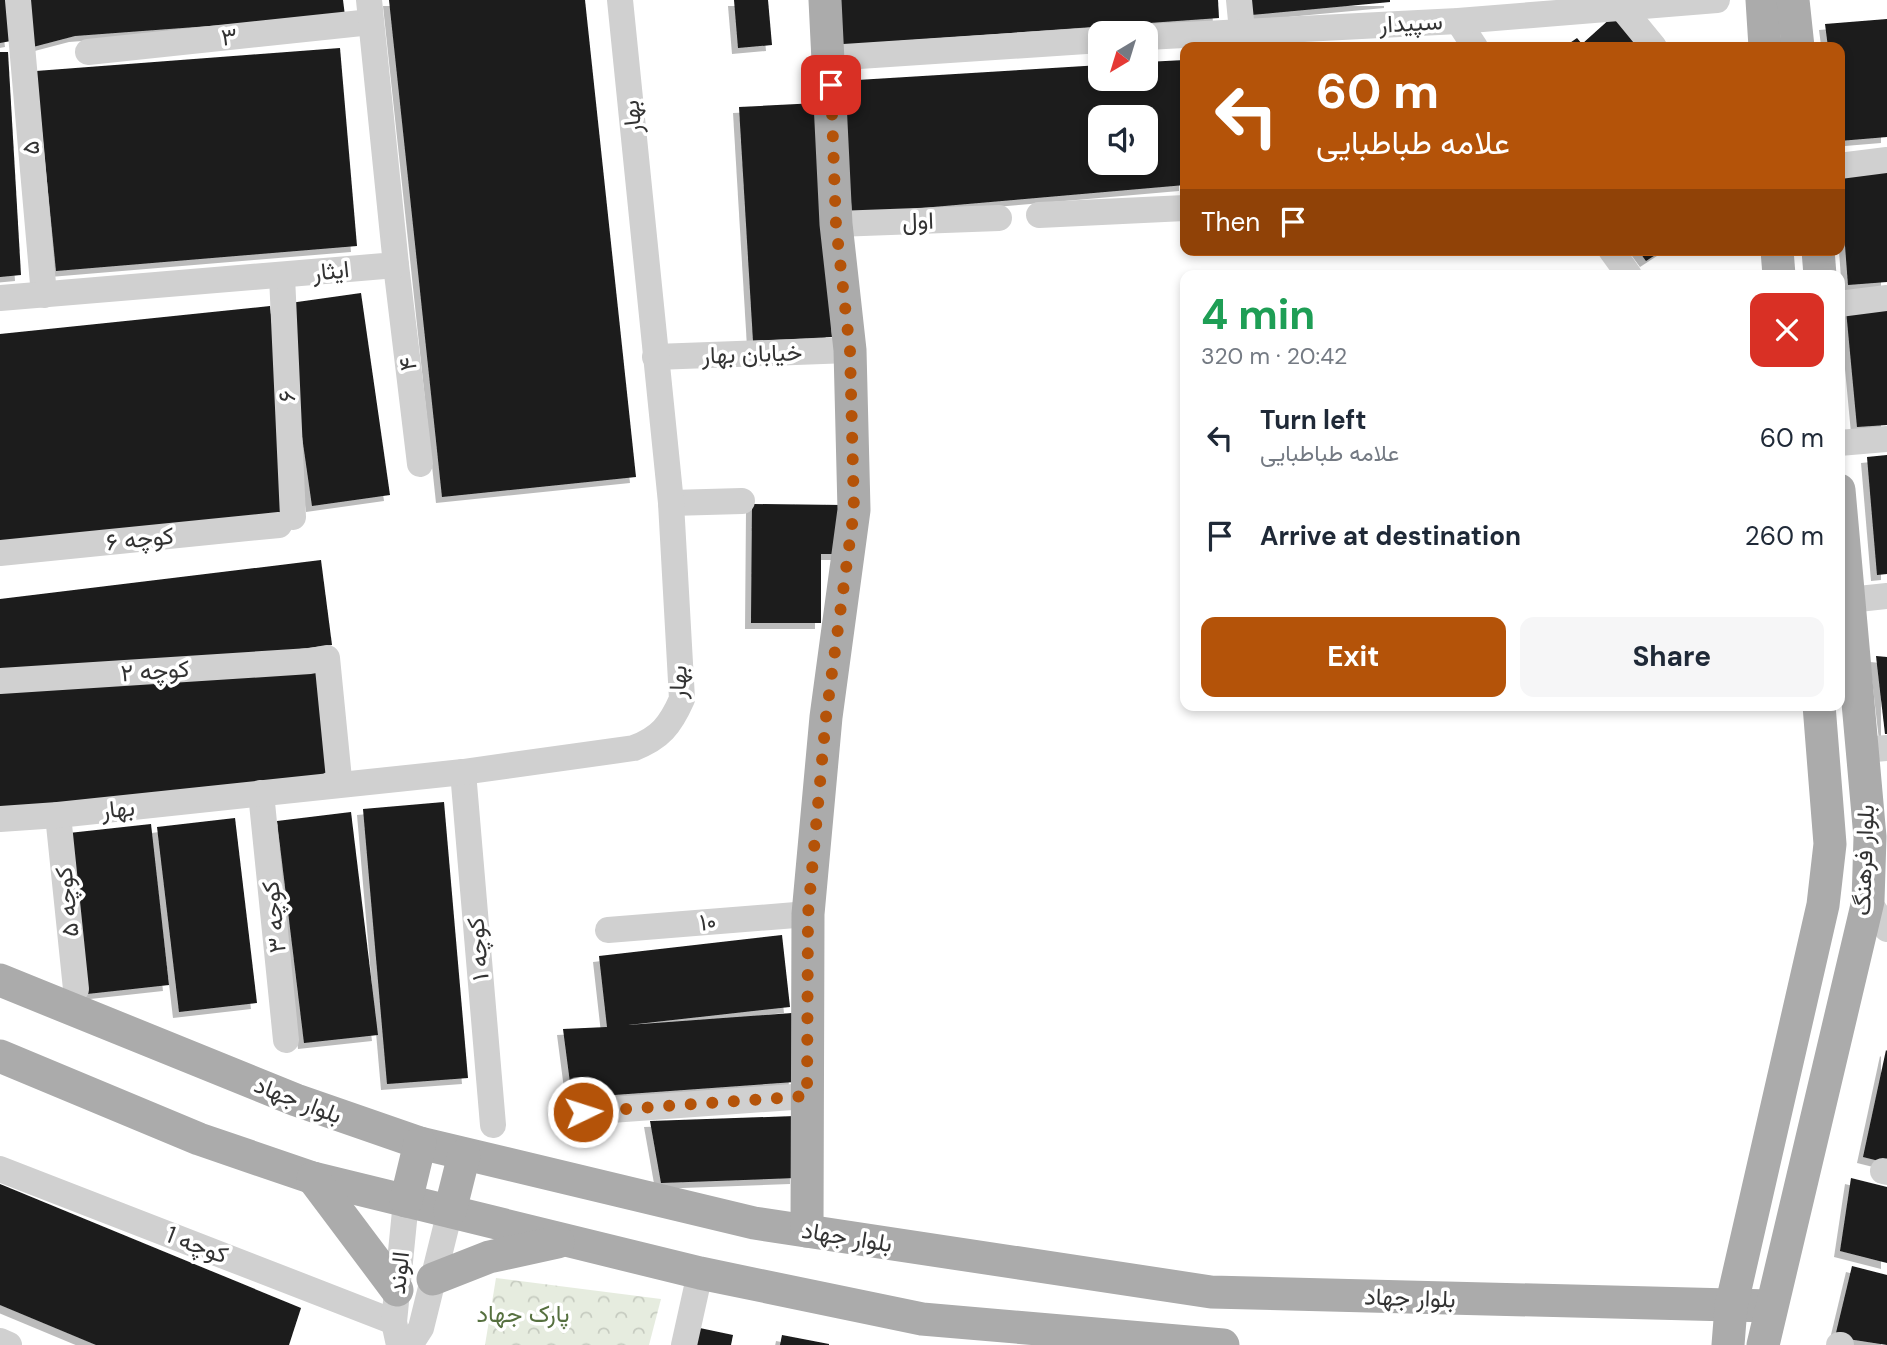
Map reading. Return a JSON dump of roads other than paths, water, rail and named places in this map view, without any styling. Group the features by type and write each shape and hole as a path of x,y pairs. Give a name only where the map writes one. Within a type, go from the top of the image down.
{"main road":[{"path":"807,1231 808,914 826,717 854,510 850,351 836,225 830,58 825,0"},
{"path":"1762,0 1765,42"},
{"path":"1793,0 1797,42"},
{"name":"بلوار فرهنگ","path":"1763,1345 1770,1306 1868,901 1875,749 1849,600 1845,556"},
{"name":"بلوار فرهنگ","path":"1728,1345 1731,1307 1823,905 1830,844 1819,711"},
{"name":"بلوار جهاد","path":"0,981 296,1100 420,1143 754,1223 1211,1292 1770,1306"},
{"path":"0,1056 199,1139 313,1178 700,1273 922,1319 1169,1343 1223,1345"},
{"path":"406,1201 420,1143"},
{"path":"450,1211 464,1155"},
{"path":"313,1178 397,1319"},
{"path":"433,1279 489,1256 569,1240"}],"street":[{"name":"۵","path":"18,0 44,295"},
{"name":"بهار","path":"0,819 58,816 463,772 634,748 655,740 674,717 682,699 671,503 620,0"},
{"path":"1239,0 1242,31"},
{"name":"سپیدار","path":"1158,36 1458,21 1717,0"},
{"path":"1622,8 1650,42"},
{"path":"370,11 396,265"},
{"name":"۳","path":"88,52 370,11"},
{"path":"1458,21 1472,42"},
{"path":"830,58 1088,41"},
{"path":"1845,165 1887,160"},
{"path":"1039,215 1180,208"},
{"name":"اول","path":"836,225 999,218"},
{"name":"ایثار","path":"0,298 396,265"},
{"name":"۴","path":"396,265 420,464"},
{"name":"۶","path":"282,276 286,521"},
{"path":"1845,302 1887,298"},
{"name":"خیابان بهار","path":"655,357 850,351"},
{"path":"1845,442 1887,439"},
{"path":"671,503 742,501"},
{"name":"کوچه ۶","path":"0,553 286,521"},
{"path":"1849,600 1887,596"},
{"name":"کوچه ۲","path":"0,681 310,662 327,658 339,779 330,785"},
{"name":"کوچه ۱","path":"463,772 493,1125"},
{"name":"کوچه ۳","path":"261,793 286,1040"},
{"name":"کوچه ۵","path":"58,816 76,989"},
{"path":"1868,901 1887,929"},
{"name":"۱۰","path":"608,930 808,914"},
{"path":"583,1112 807,1096"},
{"name":"کوچه 1","path":"0,1169 397,1319"},
{"name":"الوند","path":"397,1319 406,1201"},
{"name":"الوند","path":"410,1345 421,1328 450,1211"},
{"path":"684,1345 700,1273"},
{"path":"0,1341 9,1345"}],"park label":[{"name":"پارک جهاد","path":"523,1314"}]}
